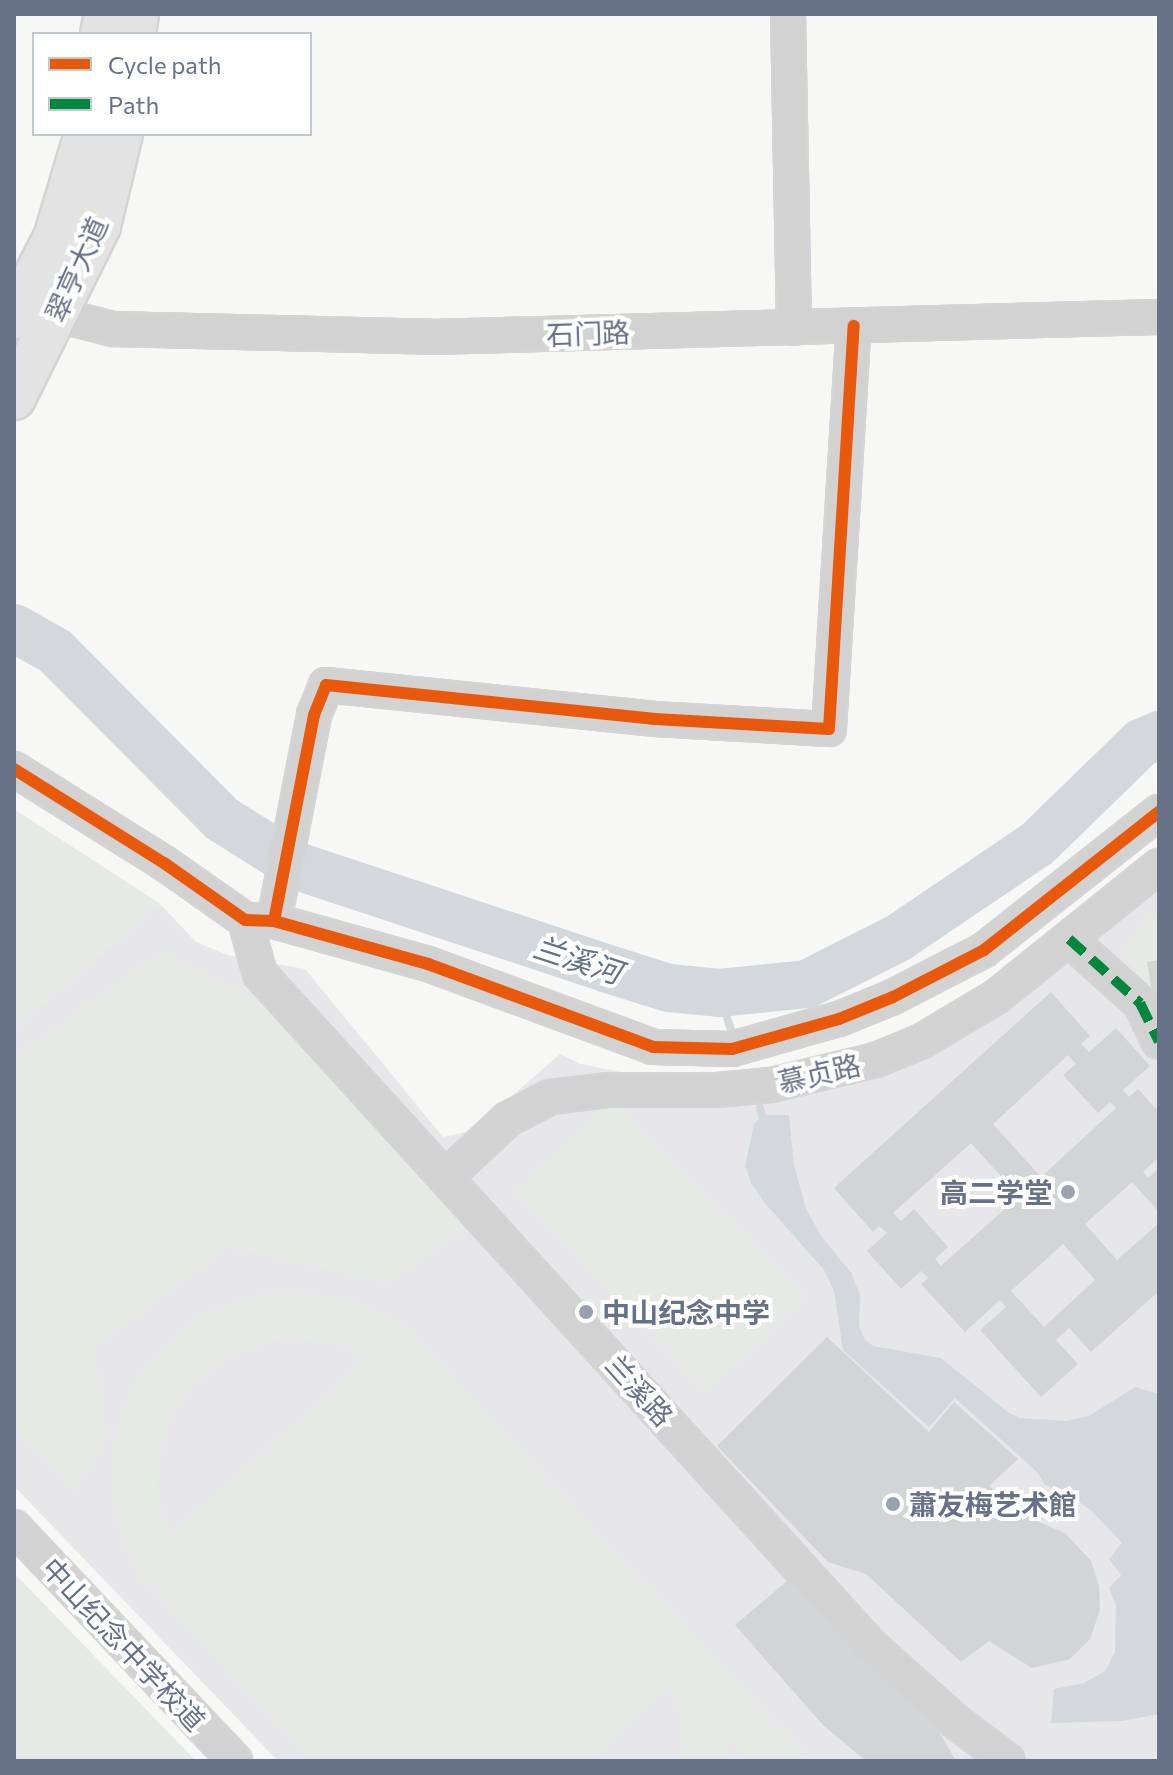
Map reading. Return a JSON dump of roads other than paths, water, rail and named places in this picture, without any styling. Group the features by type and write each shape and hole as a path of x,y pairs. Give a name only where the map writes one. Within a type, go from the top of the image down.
{"main road":[{"name":"翠亨大道","path":"14,398 30,313 85,136"},
{"name":"翠亨大道","path":"30,313 99,226 121,136"}],"street":[{"path":"788,14 794,328"},
{"name":"石门路","path":"30,313 113,329 432,337 1159,317"},
{"path":"264,920 314,715 326,685 655,719 829,729 854,326"},
{"path":"14,769 164,863 264,920 428,964 653,1047 732,1049 839,1019 893,997 984,950 1159,812"},
{"name":"慕贞路","path":"447,1176 508,1119 550,1097 608,1090 717,1090 771,1085 876,1060 964,1019 1159,866"},
{"name":"兰溪路","path":"264,920 260,974 447,1176 872,1647 955,1721 1008,1761"},
{"path":"1069,939 1140,1003 1159,1042"},
{"name":"中山纪念中学校道","path":"14,1527 235,1761"}],"waterway":[{"name":"兰溪河","path":"14,628 55,651 222,819 297,866 669,988 719,993 807,984 898,938 1037,844 1141,743 1159,735"},
{"path":"719,993 731,1030"},
{"path":"760,1108 762,1115"}],"place":[{"name":"高二学堂","path":"1068,1192"},
{"name":"中山纪念中学","path":"586,1312"},
{"name":"蕭友梅艺术館","path":"893,1504"}]}
